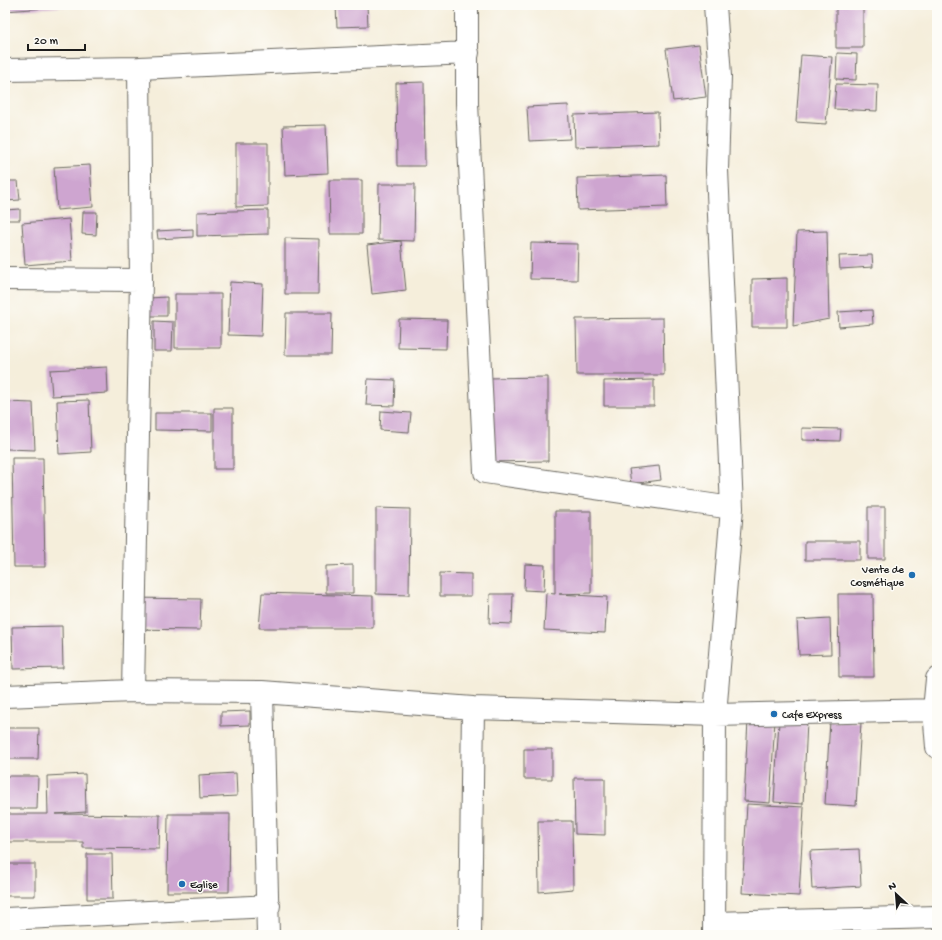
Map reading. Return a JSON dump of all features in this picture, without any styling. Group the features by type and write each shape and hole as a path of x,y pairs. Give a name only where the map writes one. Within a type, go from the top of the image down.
{"street":[{"path":"467,5 467,103 485,472 732,508"},
{"path":"716,5 720,76 717,170 732,508 715,715 714,929 937,917"},
{"path":"5,70 139,68 468,53"},
{"path":"133,691 141,280 139,68"},
{"path":"5,279 141,280"},
{"path":"937,679 937,747"},
{"path":"5,696 133,691 262,692 473,708 715,715 936,710"},
{"path":"262,692 268,935"},
{"path":"470,935 473,708"},
{"path":"5,919 268,906"}],"building":[{"path":"5,5 71,5 71,6 5,11"},
{"path":"336,5 367,5 368,26 337,27"},
{"path":"836,5 863,5 863,48 836,48"},
{"path":"699,45 706,97 673,101 666,49"},
{"path":"837,53 857,54 856,80 836,79"},
{"path":"801,55 832,57 826,124 796,122"},
{"path":"424,82 425,166 397,166 396,83"},
{"path":"836,84 878,85 877,111 834,109"},
{"path":"568,105 570,139 529,141 527,107"},
{"path":"658,112 659,144 575,147 574,115"},
{"path":"326,125 328,173 285,175 283,126"},
{"path":"236,143 268,143 268,206 236,207"},
{"path":"90,165 93,207 57,210 54,167"},
{"path":"666,175 667,207 578,210 577,178"},
{"path":"329,180 362,180 362,234 330,234"},
{"path":"5,181 18,181 20,200 5,201"},
{"path":"379,184 415,184 414,241 378,240"},
{"path":"20,209 20,220 5,220 5,210"},
{"path":"268,210 268,234 197,236 197,212"},
{"path":"83,212 97,212 96,235 82,234"},
{"path":"69,219 72,261 25,265 22,223"},
{"path":"193,229 193,237 158,239 157,231"},
{"path":"827,231 829,319 793,326 797,232"},
{"path":"285,238 319,239 318,294 285,294"},
{"path":"401,241 406,290 372,294 367,245"},
{"path":"531,243 578,244 577,280 530,279"},
{"path":"872,255 873,267 840,269 839,256"},
{"path":"787,278 787,327 752,327 752,279"},
{"path":"230,282 263,284 261,336 228,335"},
{"path":"175,294 221,294 221,348 175,348"},
{"path":"167,297 167,316 149,316 149,298"},
{"path":"872,310 873,324 839,327 838,312"},
{"path":"286,313 332,313 331,355 285,355"},
{"path":"663,318 664,375 577,375 576,319"},
{"path":"399,319 447,320 446,349 398,348"},
{"path":"154,321 173,322 172,351 154,351"},
{"path":"107,367 108,393 52,396 50,370"},
{"path":"548,377 548,461 488,462 487,378"},
{"path":"368,379 395,380 394,406 366,405"},
{"path":"654,380 654,406 604,406 604,381"},
{"path":"89,400 91,452 59,454 57,401"},
{"path":"5,402 33,403 35,450 7,449"},
{"path":"214,408 233,408 233,469 214,469"},
{"path":"381,411 411,413 409,432 380,430"},
{"path":"155,413 212,413 212,431 155,430"},
{"path":"802,428 841,429 840,441 802,440"},
{"path":"12,458 43,458 45,567 14,567"},
{"path":"659,466 661,480 631,484 629,469"},
{"path":"868,507 885,507 885,559 868,559"},
{"path":"376,508 410,509 409,595 376,594"},
{"path":"555,511 591,511 591,593 559,594 607,597 605,633 544,630 546,593 555,594"},
{"path":"805,541 860,541 860,560 805,560"},
{"path":"525,564 545,565 544,591 524,590"},
{"path":"353,565 353,593 326,593 326,566"},
{"path":"440,573 471,574 471,596 440,596"},
{"path":"262,593 373,596 373,628 259,628"},
{"path":"490,594 513,594 512,624 489,623"},
{"path":"838,594 873,594 874,677 839,677"},
{"path":"132,598 201,599 200,630 131,629"},
{"path":"830,618 831,654 799,655 797,620"},
{"path":"62,626 63,668 13,669 12,627"},
{"path":"250,711 250,725 221,726 221,712"},
{"path":"748,719 775,720 770,803 744,801"},
{"path":"779,721 807,722 803,804 774,802"},
{"path":"830,721 861,722 856,806 825,804"},
{"path":"5,728 39,728 38,759 5,759"},
{"path":"524,749 552,749 552,779 524,779"},
{"path":"236,773 237,796 200,798 199,775"},
{"path":"85,774 86,812 55,814 160,815 159,849 83,848 83,842 5,842 5,814 48,814 47,776"},
{"path":"5,776 38,776 37,809 5,809"},
{"path":"574,778 605,778 605,835 575,834"},
{"path":"747,804 804,807 799,896 742,893"},
{"path":"168,814 230,814 229,892 167,892"},
{"path":"538,821 572,821 573,889 539,892"},
{"path":"859,849 861,886 812,889 810,851"},
{"path":"87,854 112,854 113,899 87,899"},
{"path":"5,864 35,864 35,896 5,896"}],"place":[{"name":"Vente de Cosmétique","path":"912,575"},
{"name":"Cafe Express","path":"774,714"},
{"name":"Eglise","path":"182,884"}]}
